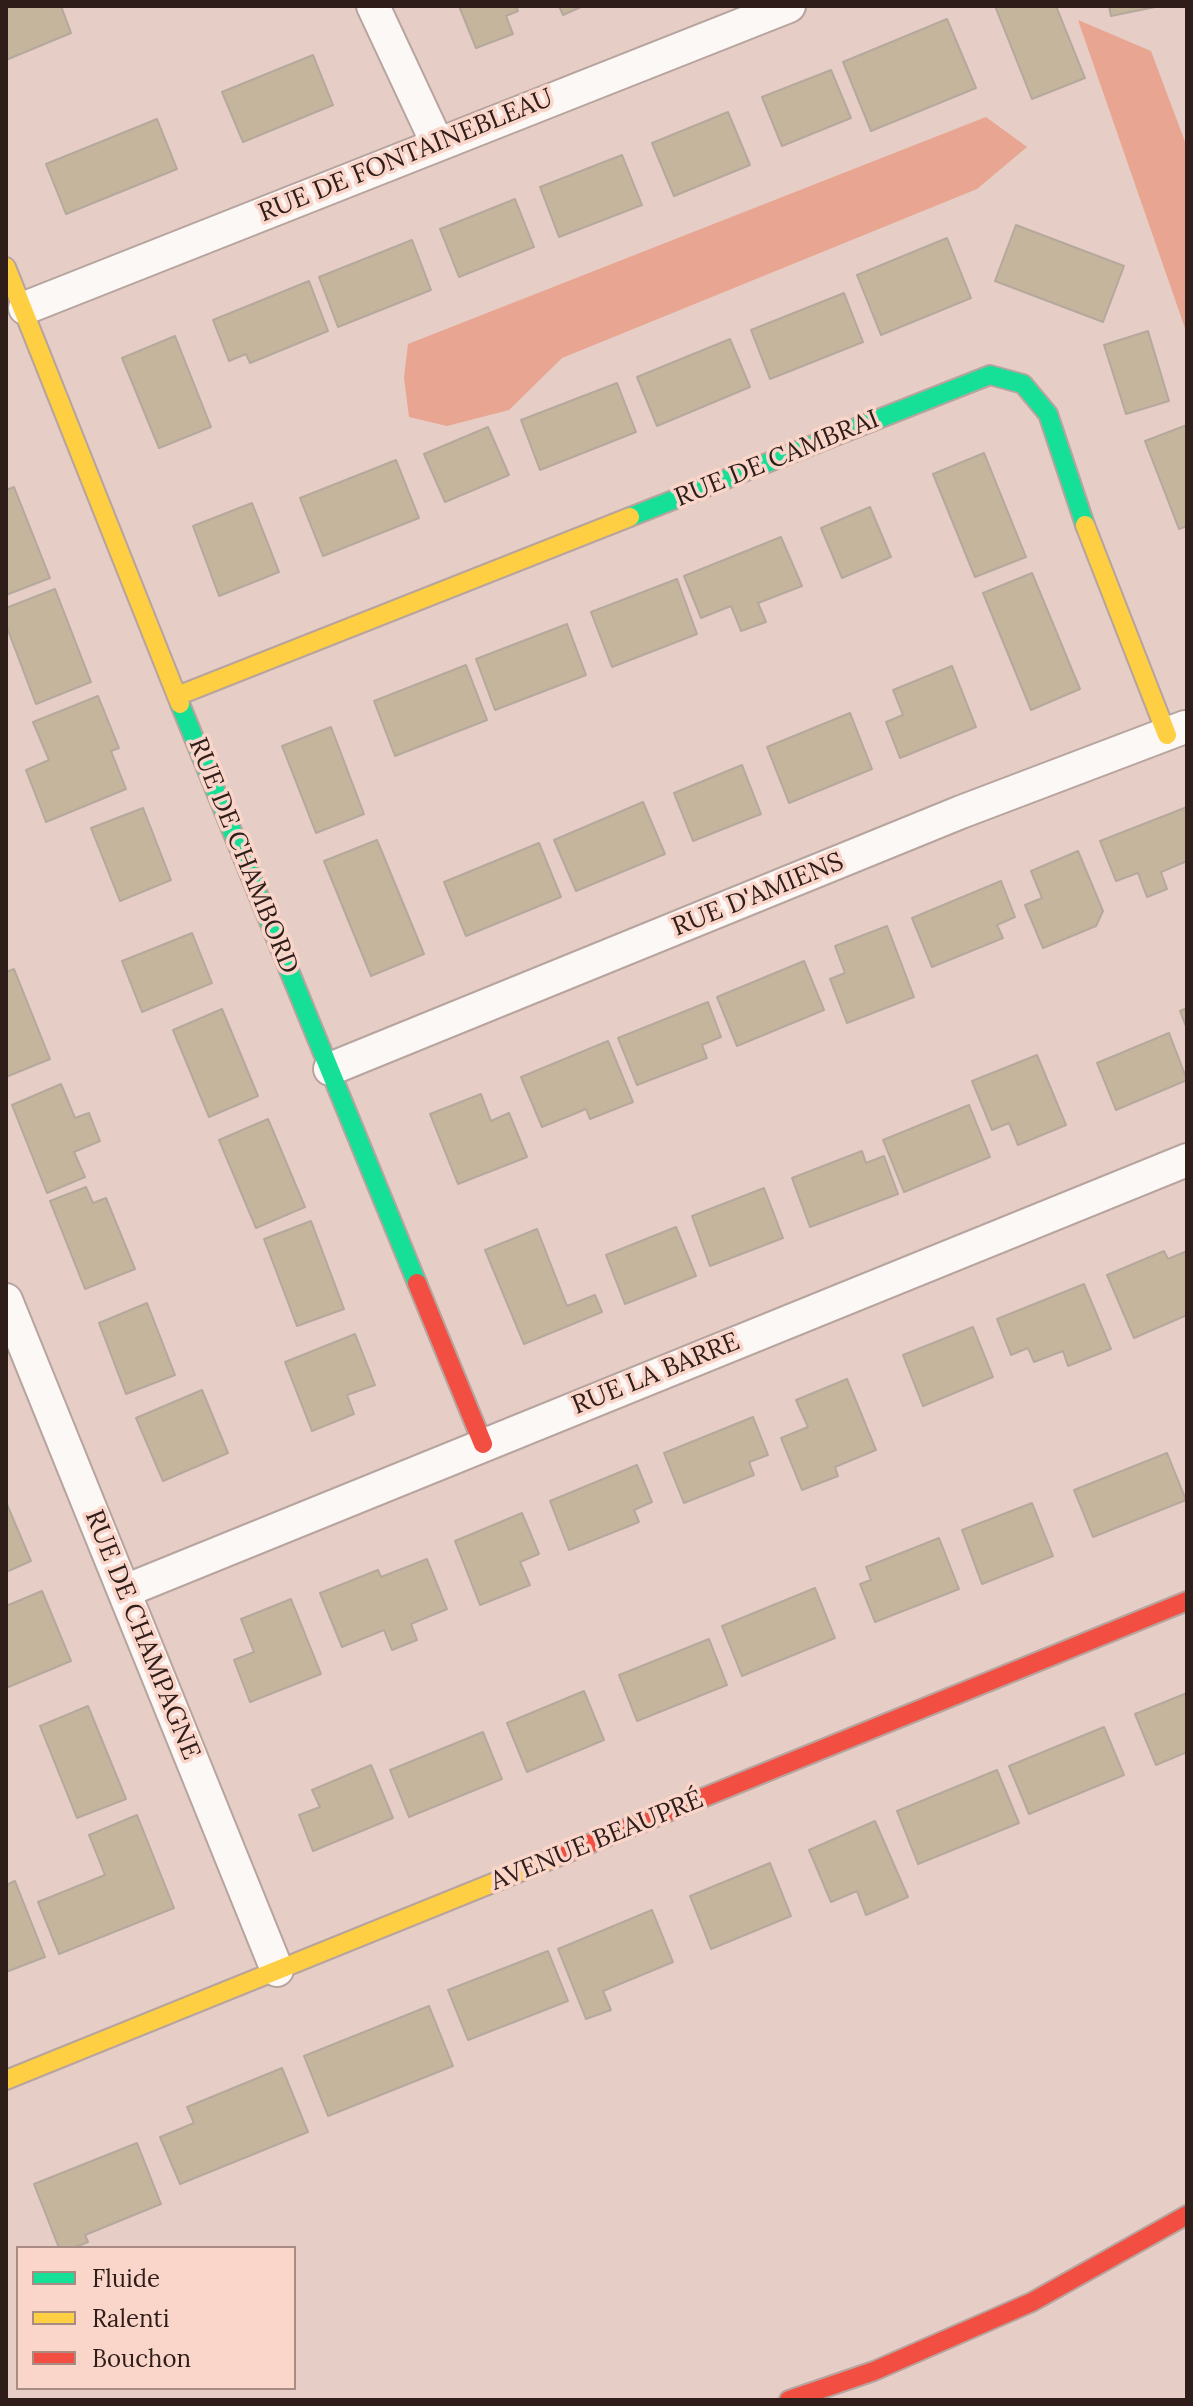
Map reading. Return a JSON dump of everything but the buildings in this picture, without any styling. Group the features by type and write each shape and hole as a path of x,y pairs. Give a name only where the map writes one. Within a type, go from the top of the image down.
{"main road":[{"name":"RUE DE CHAMBORD","path":"6,267 25,308 177,696 483,1444"},
{"name":"RUE DE CAMBRAI","path":"177,696 990,375 1023,384 1048,414 1097,560 1177,731"},
{"name":"AVENUE BEAUPRÉ","path":"6,2080 1187,1601"},
{"path":"789,2400 874,2371 1032,2302 1187,2215"}],"street":[{"path":"373,6 437,143"},
{"name":"RUE DE FONTAINEBLEAU","path":"25,308 789,6"},
{"name":"RUE D'AMIENS","path":"330,1069 961,812 1177,731"},
{"name":"RUE LA BARRE","path":"125,1591 1187,1160"},
{"name":"RUE DE CHAMPAGNE","path":"6,1300 277,1970"}],"shaded area":[{"path":"1078,20 1151,51 1187,147 1187,334"},
{"path":"986,117 1027,147 977,189 562,358 509,410 447,426 409,417 404,378 408,344"}],"traffic: fast":[{"path":"630,517 990,375 1023,384 1048,414 1085,525"},
{"path":"180,704 417,1283"}],"traffic: slow":[{"path":"6,267 180,704"},
{"path":"177,696 630,517"},
{"path":"1085,525 1167,735"},
{"path":"6,2080 567,1853"}],"traffic: jam":[{"path":"417,1283 483,1444"},
{"path":"567,1853 1187,1601"},
{"path":"789,2400 874,2371 1032,2302 1187,2215"}]}
